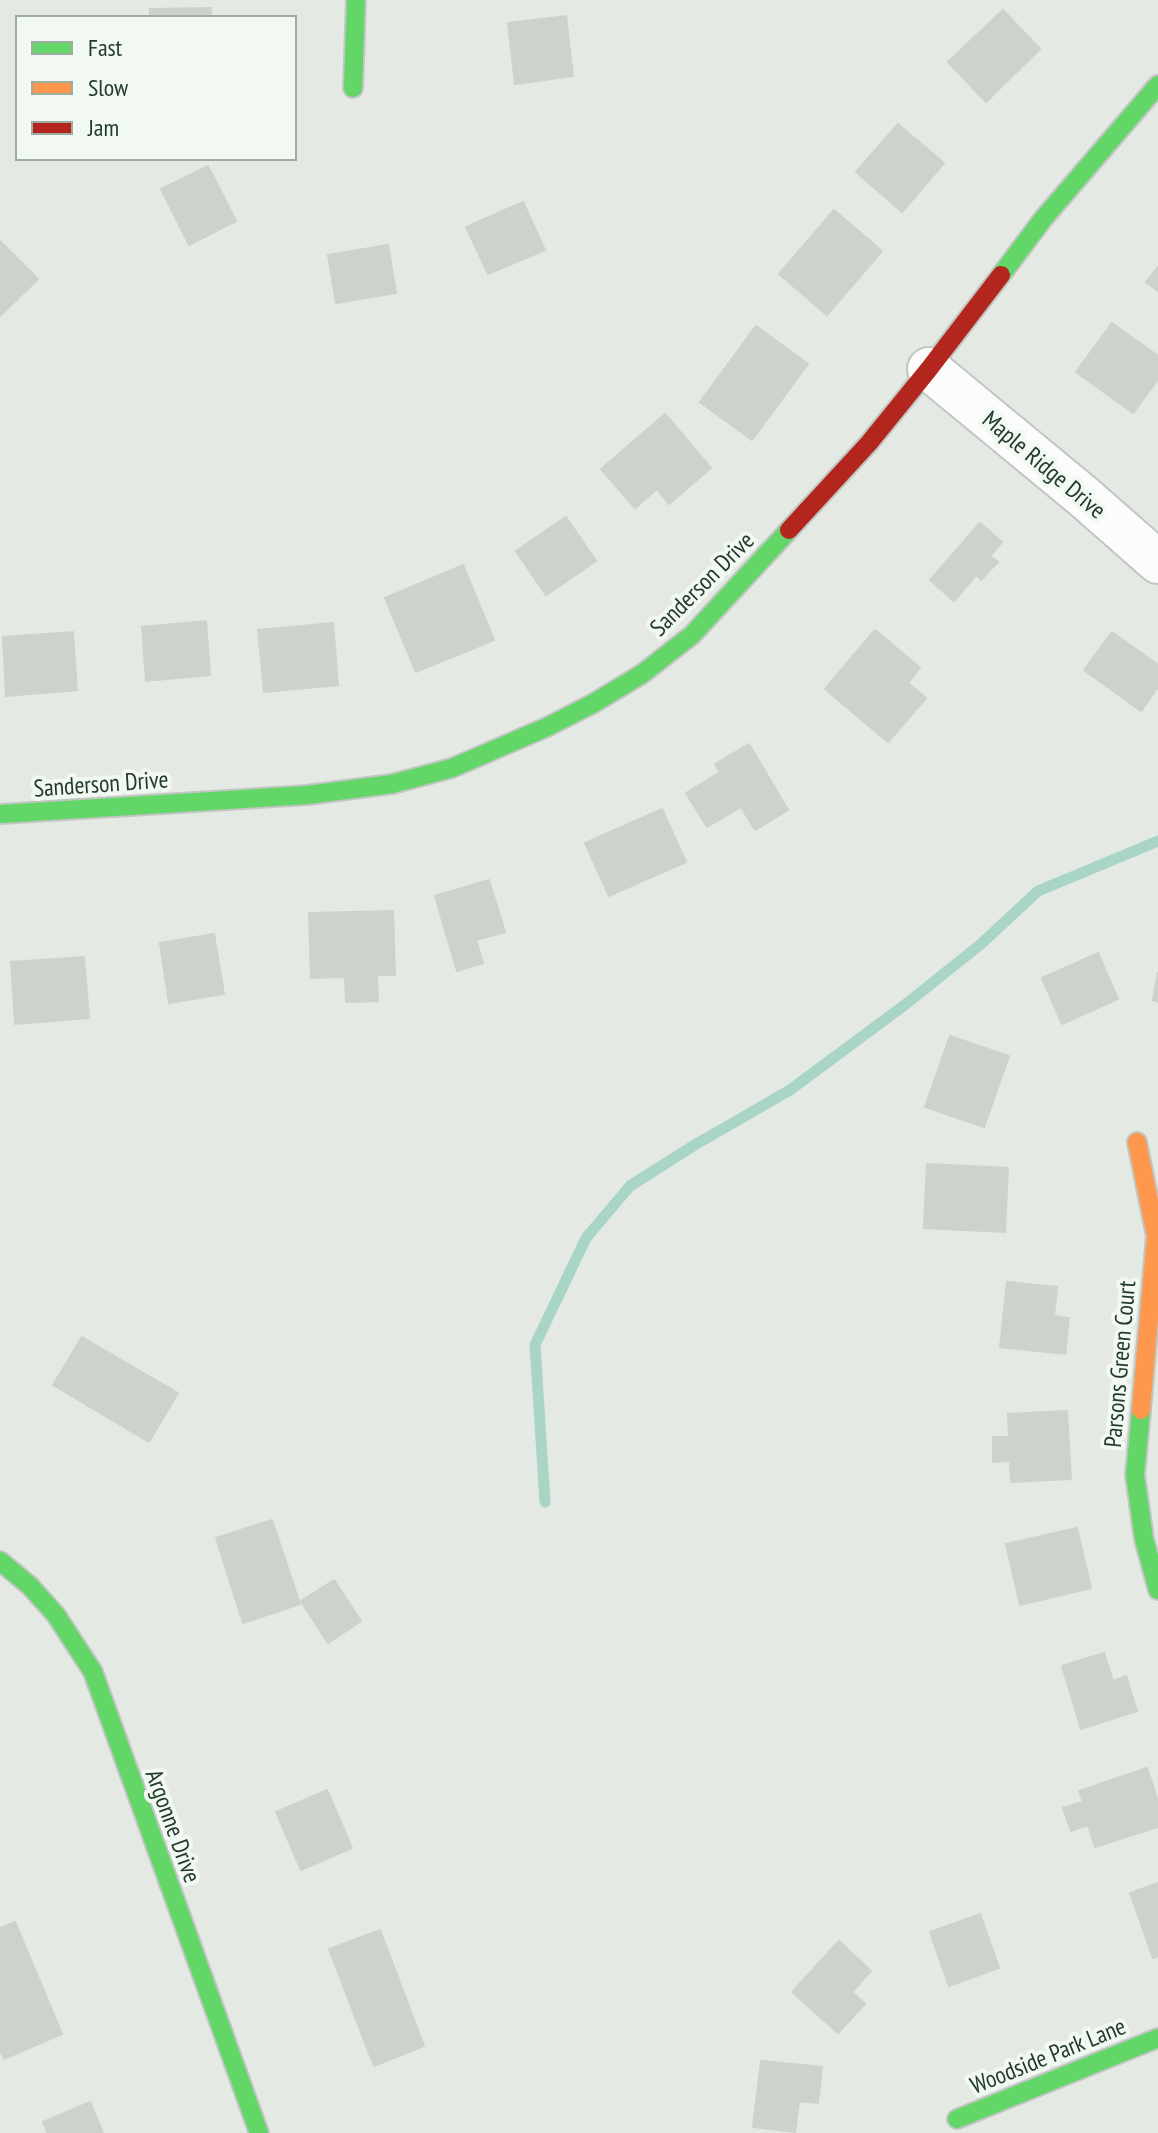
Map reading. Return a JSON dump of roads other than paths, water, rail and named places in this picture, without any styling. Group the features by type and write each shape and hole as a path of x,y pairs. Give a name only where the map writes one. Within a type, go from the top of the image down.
{"street":[{"path":"353,88 356,0"},
{"name":"Sanderson Drive","path":"0,814 307,795 392,784 452,768 547,727 642,674 692,635 869,443 1043,219 1158,85"},
{"name":"Maple Ridge Drive","path":"929,369 1158,562"},
{"name":"Parsons Green Court","path":"1137,1142 1156,1236 1135,1475 1144,1539 1158,1590"},
{"name":"Argonne Drive","path":"0,1561 30,1586 56,1615 93,1672 259,2133"},
{"name":"Woodside Park Lane","path":"957,2119 1158,2038"}],"waterway":[{"path":"545,1502 535,1345 586,1238 630,1186 790,1090 981,944 1038,891 1158,841"}]}
